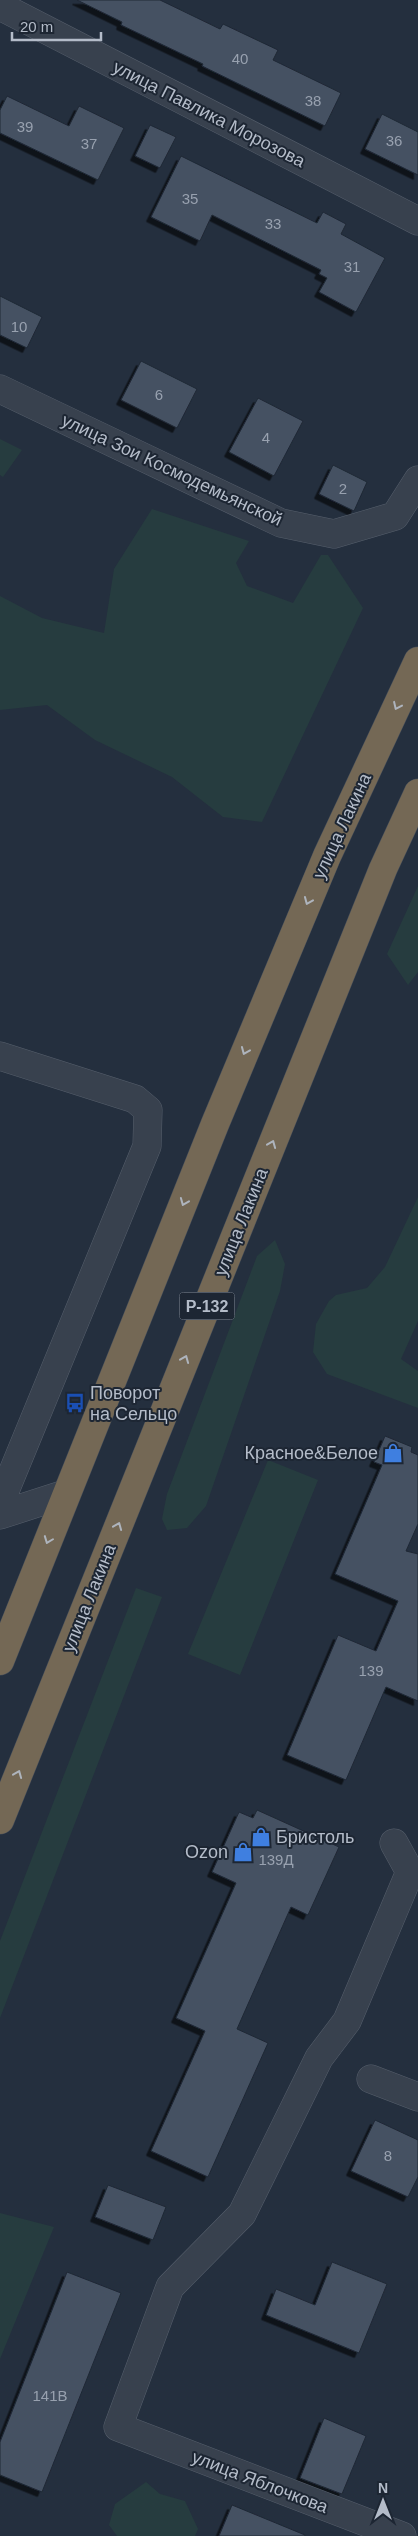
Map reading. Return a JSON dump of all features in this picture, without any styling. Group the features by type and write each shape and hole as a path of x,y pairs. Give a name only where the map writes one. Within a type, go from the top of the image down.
{"highway":[{"name":"улица Лакина","path":"0,1661 215,1124 327,856 418,662"},
{"name":"улица Лакина","path":"0,1820 383,869 418,793"}],"street":[{"name":"улица Павлика Морозова","path":"0,6 418,221"},
{"name":"улица Зои Космодемьянской","path":"0,389 282,523 334,534 396,516 418,480"},
{"path":"0,1056 135,1099 148,1110 147,1146 0,1503"},
{"path":"0,1514 66,1494"},
{"name":"улица Яблочкова","path":"394,1843 410,1872 347,2021 319,2058 242,2214 170,2287 118,2427 402,2536"},
{"path":"371,2079 418,2097"}],"green space":[{"path":"0,439 22,450 3,477 0,475"},
{"path":"152,509 249,541 236,563 247,586 293,603 321,555 328,555 363,608 262,822 223,817 172,777 95,740 47,705 0,710 0,596 42,618 104,633 114,569"},
{"path":"418,886 418,972 408,985 387,954"},
{"path":"418,1197 418,1321 401,1359 418,1371 418,1408 327,1374 313,1352 316,1324 329,1301 336,1295 367,1288 385,1267"},
{"path":"275,1240 285,1264 280,1291 206,1506 187,1528 167,1530 162,1519 167,1494 257,1256"},
{"path":"268,1460 318,1480 240,1675 188,1654"},
{"path":"136,1588 162,1597 0,2018 0,1941"},
{"path":"0,2213 54,2227 0,2359"},
{"path":"146,2482 160,2494 185,2501 198,2529 195,2536 117,2536 109,2525 115,2504"}],"building":[{"path":"77,0 160,0 220,29 223,24 278,50 273,60 341,93 325,126 121,25 122,22"},
{"path":"7,96 69,126 79,106 124,128 98,180 0,133 0,110"},
{"path":"382,114 418,132 418,175 365,149"},
{"path":"150,125 176,137 160,168 135,156"},
{"path":"181,156 317,223 323,212 346,224 341,234 385,258 356,312 319,292 327,278 319,274 321,270 212,215 200,241 151,217"},
{"path":"0,296 42,317 27,348 0,335"},
{"path":"141,361 197,389 177,428 121,400"},
{"path":"258,398 303,421 274,476 229,452"},
{"path":"333,465 367,482 354,511 319,494"},
{"path":"385,1436 412,1447 411,1452 418,1455 418,1524 406,1551 418,1554 418,1701 386,1687 346,1780 287,1755 338,1635 376,1651 398,1601 335,1574 382,1465 374,1462"},
{"path":"257,1810 339,1847 308,1915 291,1907 237,2029 268,2043 208,2177 151,2151 205,2031 176,2018 236,1883 212,1872 239,1812 253,1818"},
{"path":"375,2120 418,2140 418,2177 408,2197 351,2171"},
{"path":"108,2185 166,2207 153,2240 95,2217"},
{"path":"332,2262 387,2284 359,2353 266,2315 276,2289 315,2305"},
{"path":"67,2272 121,2293 42,2492 0,2475 0,2442"},
{"path":"324,2418 366,2436 342,2494 300,2478"},
{"path":"232,2505 305,2535 305,2536 219,2536"}],"place":[{"name":"Поворот на Сельцо","path":"75,1403"},
{"name":"Красное&Белое","path":"393,1453"},
{"name":"Бристоль","path":"261,1837"},
{"name":"Ozon","path":"243,1852"}]}
